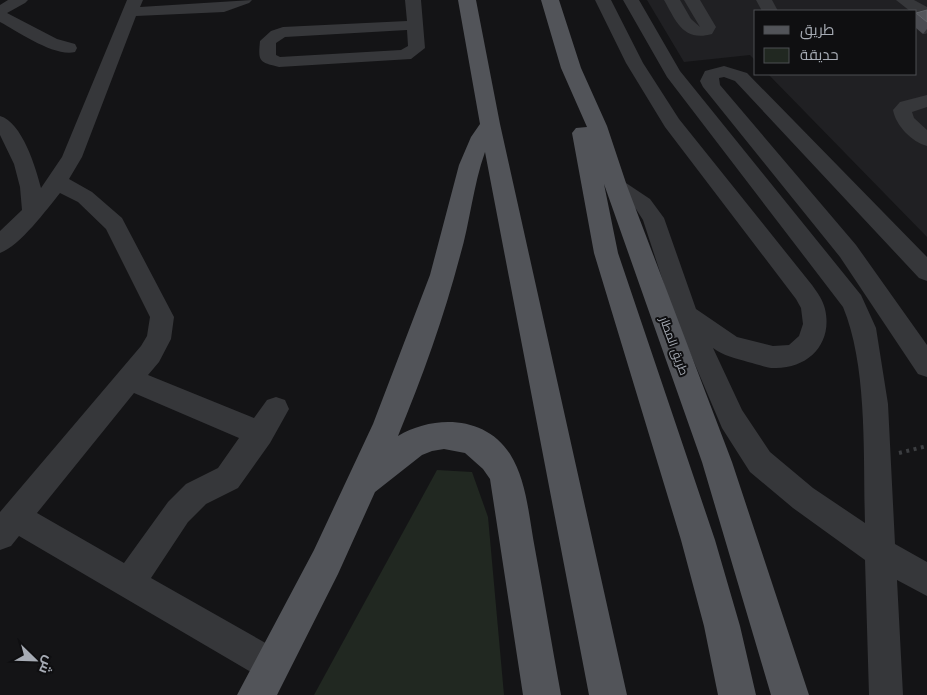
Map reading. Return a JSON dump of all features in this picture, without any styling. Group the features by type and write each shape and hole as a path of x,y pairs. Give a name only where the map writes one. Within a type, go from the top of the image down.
{"main road":[{"path":"467,0 490,124 608,695"},
{"name":"طريق المطار","path":"550,0 571,68 597,126 616,186 717,462 790,695"},
{"path":"571,68 606,253 698,540 722,626 737,695"},
{"path":"256,695 273,666 364,480 401,393 441,281 470,162 482,135 490,124"},
{"path":"364,480 412,445 431,437 449,434 466,438 482,446 495,458 504,474 509,493 542,695"}],"street":[{"path":"20,0 1,17 51,43 69,48"},
{"path":"0,244 33,212 57,182 72,157 132,6 224,7 243,0 255,0"},
{"path":"413,0 417,48 405,55 279,62 267,58 268,41 283,32 415,25"},
{"path":"602,0 617,32 672,123 804,292 813,307 815,324 809,342 795,355 774,357 730,346 686,315"},
{"path":"631,0 673,73 853,302 864,328 875,404 886,695"},
{"path":"672,0 689,28 697,32 706,31 708,27 692,0"},
{"path":"904,0 917,9 927,12"},
{"path":"927,272 741,77 724,71 711,75 709,81 712,87 858,263 927,366"},
{"path":"927,101 907,106 902,110 902,115 906,122 927,140"},
{"path":"0,122 20,150 31,186 33,212"},
{"path":"57,182 85,197 114,224 162,317 161,332 155,347 7,526 129,584 273,666"},
{"path":"616,186 643,204 653,218 686,315 732,419 760,462 804,498 880,552 927,580"},
{"path":"129,379 260,434"},
{"path":"129,584 187,502 196,494 228,478 276,409"}],"shaded area":[{"path":"647,0 927,0 927,237 769,75 917,75 917,10 754,10 754,59 750,55 684,62"}],"green space":[{"path":"437,470 472,472 488,517 504,695 314,695"}],"building":[{"path":"927,10 927,22 917,14"}]}
